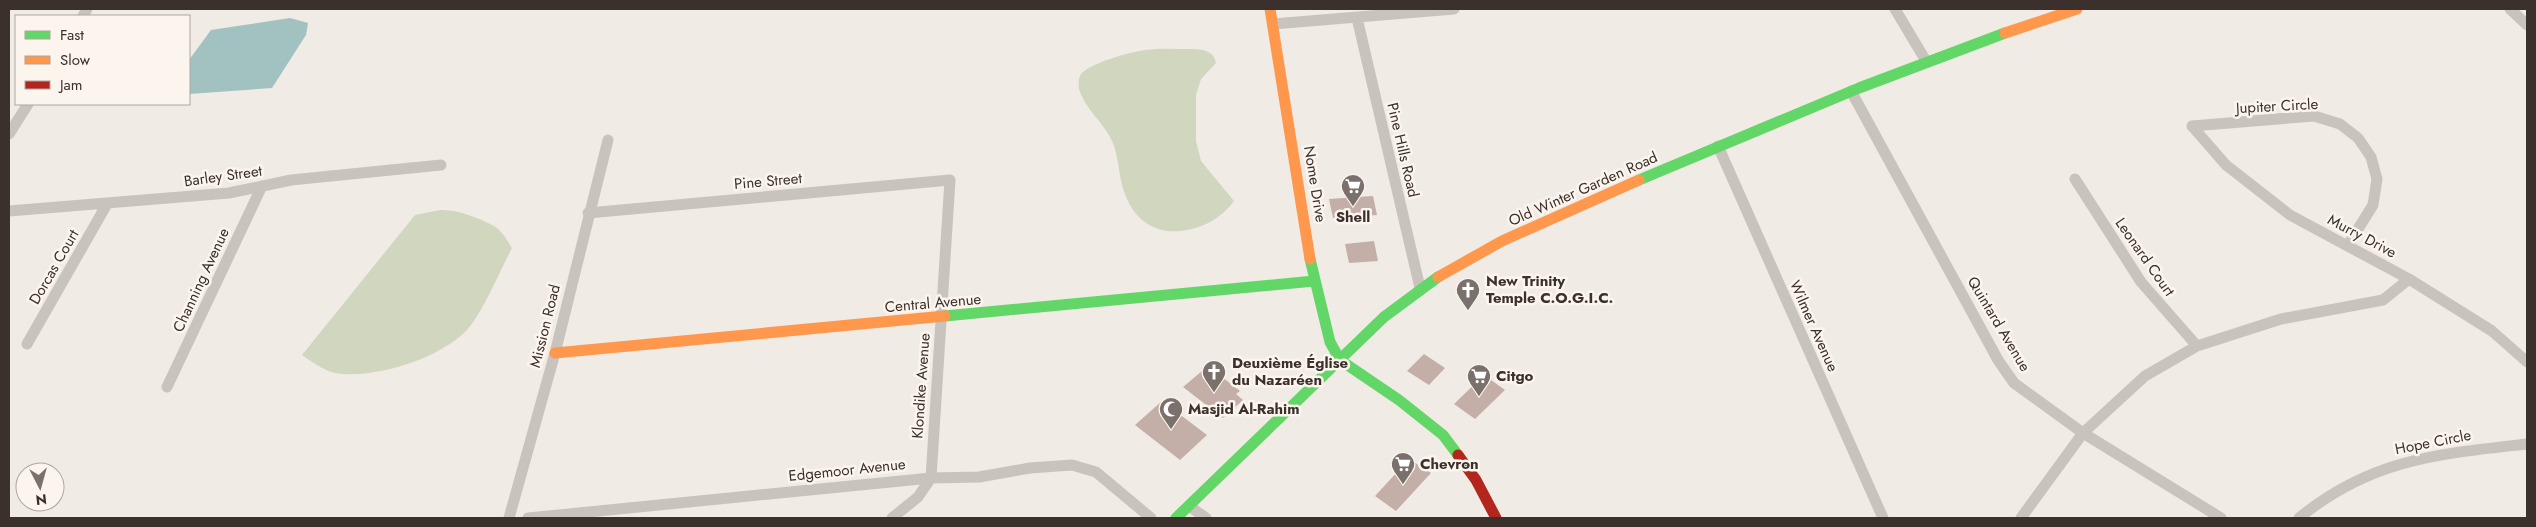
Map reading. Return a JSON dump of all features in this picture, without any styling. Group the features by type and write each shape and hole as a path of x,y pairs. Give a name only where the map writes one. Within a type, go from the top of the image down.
{"main road":[{"name":"Nome Drive","path":"1270,9 1314,281 1330,342 1340,360"},
{"name":"Old Winter Garden Road","path":"1176,518 1340,360 1364,334 1420,288 1480,252 1718,146 1850,91 1926,61 2077,9"},
{"name":"Central Avenue","path":"555,353 1314,281"},
{"path":"1340,360 1399,400 1443,435 1476,480 1496,518"}],"street":[{"path":"1273,24 1454,9"},
{"path":"1895,9 1926,61"},
{"path":"2510,9 2527,25"},
{"name":"Pine Hills Road","path":"1357,18 1420,288"},
{"name":"Quintard Avenue","path":"1850,91 1998,360 2014,383 2083,433 2221,518"},
{"path":"9,134 27,105"},
{"path":"9,115 21,114"},
{"name":"Jupiter Circle","path":"2192,126 2314,116 2340,124 2358,138 2371,157 2377,179 2373,205 2348,245"},
{"name":"Murry Drive","path":"2192,126 2226,165 2260,194 2290,215 2409,279 2492,331 2527,362"},
{"name":"Mission Road","path":"509,518 555,353 588,213 608,140"},
{"name":"Wilmer Avenue","path":"1718,146 1883,518"},
{"name":"Barley Street","path":"9,210 108,204 229,193 291,180 441,165"},
{"name":"Leonard Court","path":"2076,179 2141,282 2197,346"},
{"name":"Pine Street","path":"588,213 950,180"},
{"name":"Klondike Avenue","path":"932,478 950,180"},
{"name":"Channing Avenue","path":"167,387 262,186"},
{"name":"Dorcas Court","path":"27,344 108,204"},
{"path":"2021,518 2083,433 2145,376 2197,346 2281,319 2383,300 2409,279"},
{"name":"Hope Circle","path":"2299,518 2350,482 2405,461 2462,451 2527,444"},
{"name":"Edgemoor Avenue","path":"528,518 932,478 980,477 1030,468 1072,465 1096,472 1152,518"},
{"path":"892,518 918,497 932,478"},
{"path":"1189,506 1206,518"}],"green space":[{"path":"1151,49 1191,49 1210,53 1213,55 1216,63 1201,79 1196,95 1196,141 1201,161 1234,201 1219,216 1194,229 1166,231 1149,225 1141,219 1129,204 1123,188 1114,146 1107,132 1083,99 1079,90 1079,80 1081,74 1093,66 1139,51"},
{"path":"440,210 468,215 494,226 502,233 512,248 477,317 460,337 428,356 409,364 369,373 331,372 302,355 415,215"}],"water":[{"path":"290,18 308,23 306,35 272,88 190,94 190,59 211,30"}],"building":[{"name":"Shell","path":"1373,196 1377,215 1333,218 1329,199"},
{"name":"Shell","path":"1374,241 1378,261 1349,263 1345,244"},
{"path":"1424,354 1445,368 1429,385 1407,371"},
{"name":"Deuxième Église du Nazaréen","path":"1208,366 1240,391 1236,394 1243,400 1223,418 1183,387"},
{"name":"Citgo","path":"1484,375 1505,390 1475,419 1454,404"},
{"name":"Masjid Al-Rahim","path":"1162,401 1207,435 1180,460 1135,425"},
{"name":"Chevron","path":"1409,459 1431,473 1396,511 1375,496"}],"traffic: fast":[{"path":"1639,180 1859,88 2005,33"},
{"path":"1310,259 1330,342 1340,360 1399,400 1443,435 1458,455"},
{"path":"1176,518 1384,317 1438,277"},
{"path":"945,316 1314,281"}],"traffic: slow":[{"path":"1270,9 1310,259"},
{"path":"2005,33 2077,9"},
{"path":"1438,277 1502,241 1639,180"},
{"path":"555,353 945,316"}],"traffic: jam":[{"path":"1458,455 1476,480 1496,518"}],"place":[{"name":"Shell","path":"1353,207"},
{"name":"New Trinity Temple C.O.G.I.C.","path":"1468,311"},
{"name":"Deuxième Église du Nazaréen","path":"1214,393"},
{"name":"Citgo","path":"1479,397"},
{"name":"Masjid Al-Rahim","path":"1171,430"},
{"name":"Chevron","path":"1403,485"}]}
